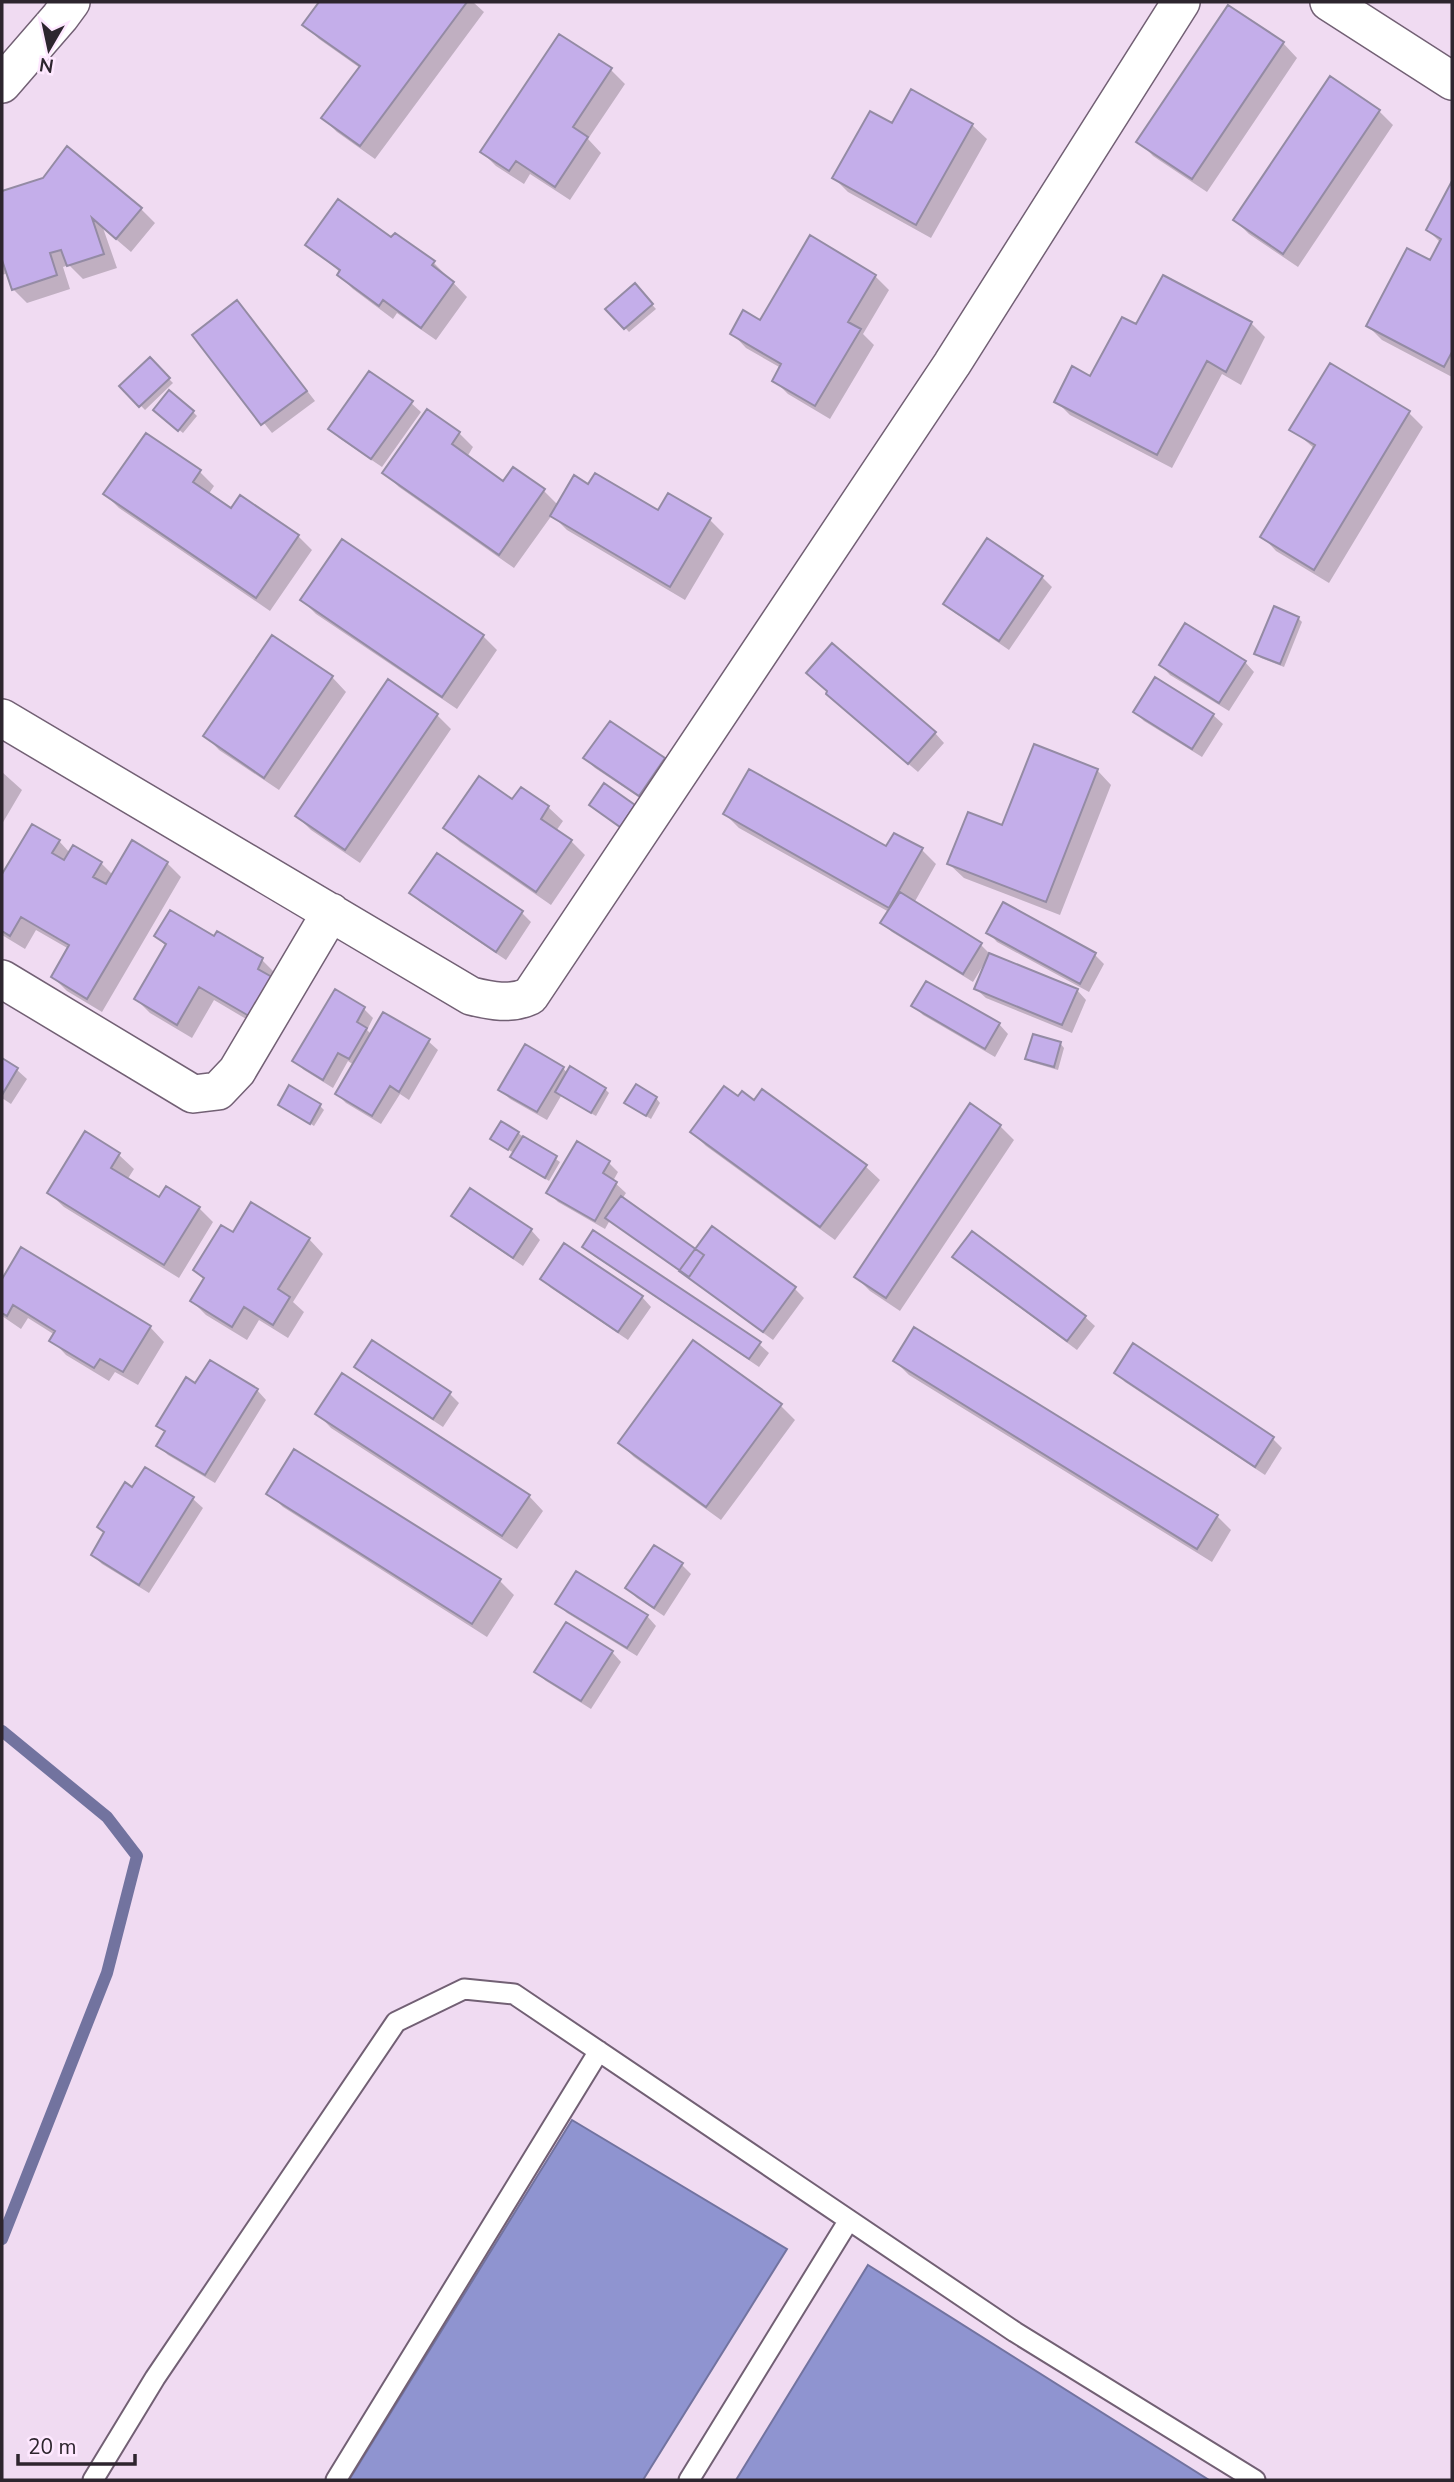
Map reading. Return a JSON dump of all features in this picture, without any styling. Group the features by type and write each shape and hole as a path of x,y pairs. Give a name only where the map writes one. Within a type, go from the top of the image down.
{"street":[{"path":"2,84 71,2"},
{"path":"2,718 471,996 518,1002 530,996 953,364 1181,2"},
{"path":"1329,2 1452,81"},
{"path":"2,979 193,1094 218,1091 237,1071 331,912"}],"lane":[{"path":"93,2480 155,2378 396,2022 464,1989 514,1994 1015,2332 1255,2480"},
{"path":"336,2480 598,2051"},
{"path":"689,2480 849,2220"}],"water":[{"path":"572,2120 787,2249 643,2480 349,2480"},
{"path":"868,2265 1209,2480 736,2480"}],"building":[{"path":"319,2 467,2 360,146 321,118 360,66 302,25"},
{"path":"1228,5 1284,42 1192,179 1136,142"},
{"path":"559,34 612,68 573,127 588,137 555,187 516,161 509,171 480,152"},
{"path":"1330,76 1380,110 1283,254 1233,220"},
{"path":"911,89 973,124 916,225 832,178 870,111 892,123"},
{"path":"67,146 142,208 116,239 92,218 104,254 67,266 61,250 50,253 57,275 12,290 2,260 2,191 43,178"},
{"path":"1452,181 1452,352 1444,367 1366,326 1407,248 1430,260 1441,239 1426,230"},
{"path":"338,199 391,237 395,233 435,261 432,265 454,282 421,328 383,300 379,306 337,275 340,270 305,245"},
{"path":"810,235 876,275 848,322 861,329 815,406 772,381 781,364 730,334 743,310 760,320"},
{"path":"1163,275 1252,322 1226,372 1207,361 1157,455 1054,402 1072,366 1090,376 1122,317 1136,324"},
{"path":"635,283 653,304 624,329 605,309"},
{"path":"237,300 307,391 261,425 192,335"},
{"path":"150,357 170,378 139,407 119,386"},
{"path":"1330,363 1410,411 1314,570 1260,537 1315,445 1289,430"},
{"path":"369,371 413,401 371,459 328,429"},
{"path":"169,390 194,411 178,431 153,410"},
{"path":"427,409 460,432 452,444 503,481 513,467 545,489 499,555 382,473"},
{"path":"146,433 201,470 193,482 231,508 240,495 299,535 256,598 103,494"},
{"path":"595,473 658,510 668,493 711,518 670,587 550,516 574,475 588,484"},
{"path":"987,538 1043,576 999,641 943,604"},
{"path":"342,539 484,635 442,697 300,600"},
{"path":"1274,606 1299,617 1280,664 1254,654"},
{"path":"1185,623 1246,661 1219,703 1159,665"},
{"path":"272,635 333,676 264,778 203,736"},
{"path":"832,643 936,732 908,764 826,694 827,691 806,673"},
{"path":"1155,677 1214,714 1192,749 1133,712"},
{"path":"388,679 438,714 345,850 295,816"},
{"path":"610,721 665,758 639,796 583,758"},
{"path":"1034,744 1098,769 1046,902 947,864 968,812 1002,825"},
{"path":"749,769 886,846 894,833 923,848 889,908 723,814"},
{"path":"479,776 512,799 521,787 549,806 541,819 572,840 536,892 443,828"},
{"path":"604,783 635,805 620,827 589,805"},
{"path":"32,824 60,840 52,853 64,860 73,845 102,862 93,877 106,884 132,840 168,862 87,999 51,977 69,945 21,917 10,936 2,931 2,874"},
{"path":"437,853 523,911 496,952 409,893"},
{"path":"900,892 982,943 963,974 880,923"},
{"path":"1003,902 1096,953 1080,984 986,933"},
{"path":"170,910 214,936 217,931 263,958 258,969 272,977 249,1016 199,987 177,1025 134,999 166,944 154,936"},
{"path":"989,953 1078,989 1062,1025 974,989"},
{"path":"926,981 1000,1023 985,1049 911,1006"},
{"path":"335,989 365,1007 357,1022 367,1028 349,1059 338,1053 323,1080 292,1061"},
{"path":"383,1012 430,1039 399,1092 390,1086 372,1116 335,1094"},
{"path":"1033,1034 1061,1042 1054,1067 1025,1059"},
{"path":"525,1044 564,1067 537,1112 498,1090"},
{"path":"2,1058 18,1068 2,1095"},
{"path":"570,1066 606,1088 591,1113 555,1092"},
{"path":"636,1084 657,1097 646,1116 624,1103"},
{"path":"289,1085 321,1104 310,1124 278,1105"},
{"path":"724,1086 738,1096 742,1091 754,1100 762,1089 867,1165 820,1227 690,1132"},
{"path":"970,1103 1001,1125 886,1298 854,1277"},
{"path":"501,1121 519,1132 508,1150 490,1139"},
{"path":"85,1131 120,1153 111,1168 159,1197 166,1186 200,1207 164,1265 47,1193"},
{"path":"523,1136 557,1156 545,1178 510,1157"},
{"path":"577,1141 610,1161 603,1173 617,1182 595,1221 546,1193"},
{"path":"470,1188 532,1229 513,1258 451,1216"},
{"path":"621,1196 704,1255 689,1277 605,1218"},
{"path":"251,1202 310,1238 278,1289 290,1297 273,1325 244,1307 232,1327 190,1301 204,1278 193,1270 221,1225 233,1232"},
{"path":"712,1226 796,1287 763,1332 679,1271"},
{"path":"593,1230 761,1342 749,1359 582,1247"},
{"path":"972,1231 1086,1316 1067,1341 952,1257"},
{"path":"564,1243 643,1296 618,1332 540,1279"},
{"path":"21,1247 151,1326 123,1372 100,1359 94,1368 49,1341 55,1331 13,1305 7,1316 2,1313 2,1279"},
{"path":"914,1327 1218,1515 1197,1549 893,1361"},
{"path":"372,1340 451,1392 433,1419 354,1367"},
{"path":"693,1340 782,1404 706,1507 618,1443"},
{"path":"1133,1343 1274,1437 1255,1467 1114,1373"},
{"path":"210,1360 258,1389 205,1475 156,1446 165,1431 156,1426 186,1377 195,1383"},
{"path":"342,1373 530,1495 502,1536 315,1414"},
{"path":"294,1449 501,1579 472,1624 266,1494"},
{"path":"145,1467 194,1497 139,1585 91,1555 104,1532 97,1527 125,1482 132,1487"},
{"path":"654,1545 683,1563 654,1608 625,1588"},
{"path":"576,1571 648,1615 627,1648 555,1604"},
{"path":"566,1622 613,1651 581,1701 534,1672"}],"waterway":[{"path":"2,1731 107,1817 137,1856 107,1973 2,2239"}]}
